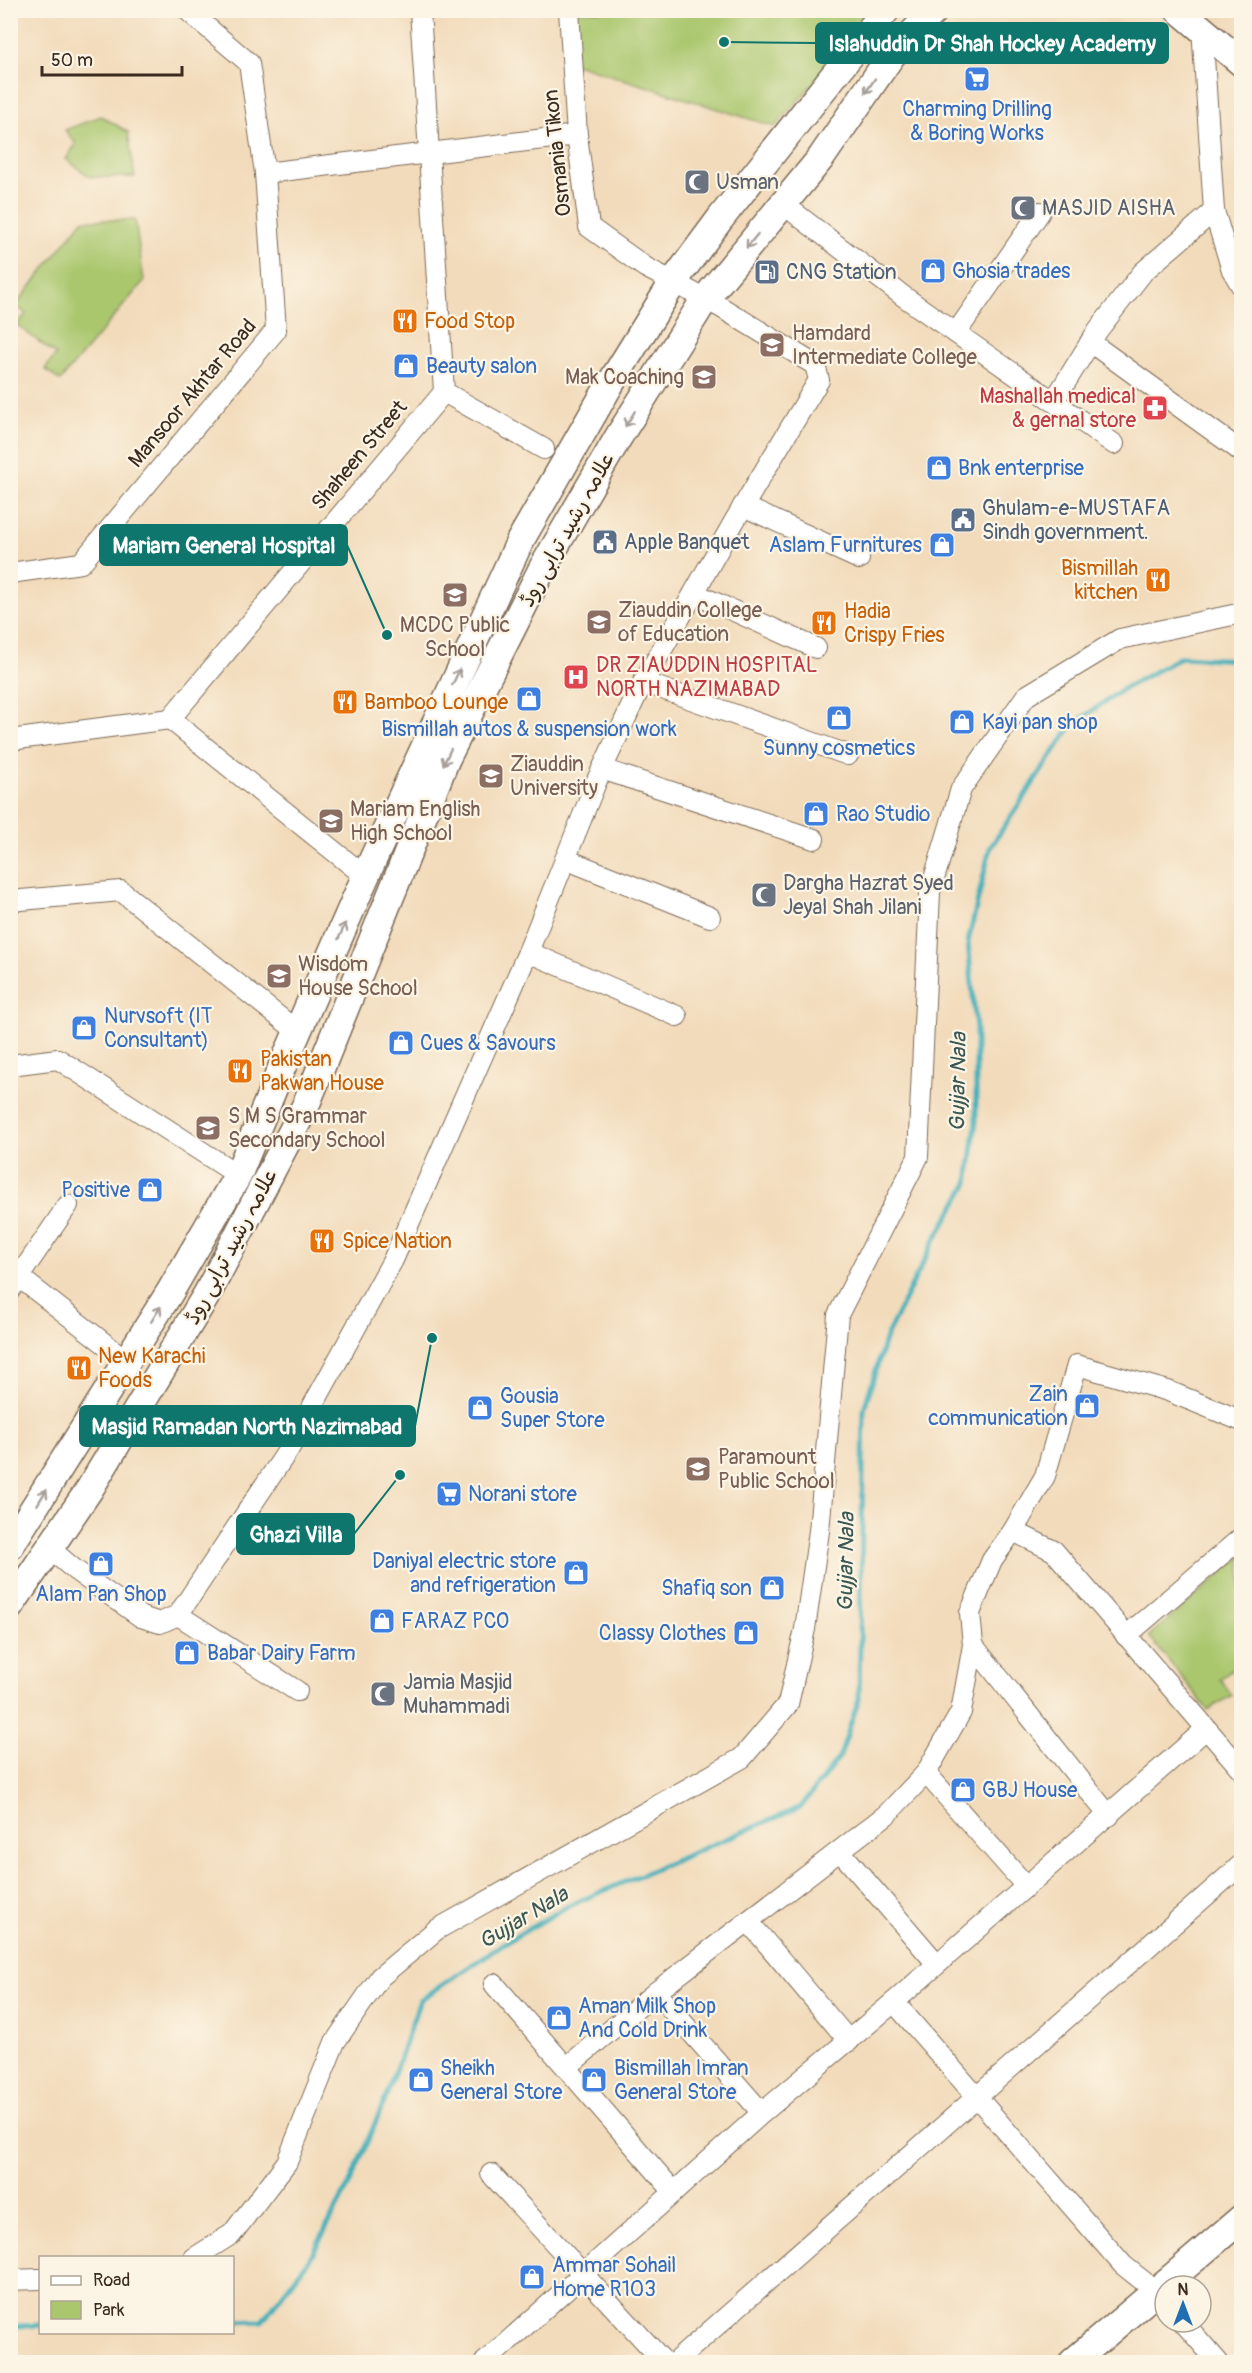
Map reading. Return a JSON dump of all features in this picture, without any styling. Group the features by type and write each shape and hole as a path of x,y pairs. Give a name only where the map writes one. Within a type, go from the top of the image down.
{"main road":[{"name":"علامہ رشید ترابی روڈ","path":"13,1537 127,1360 238,1175 366,877 520,541 609,386 674,281 720,219 886,10"},
{"name":"علامہ رشید ترابی روڈ","path":"10,1606 100,1470 213,1284 305,1107 446,759 542,569 619,436 705,299 821,158 891,56 935,10"},
{"path":"1179,10 1203,19 1238,52"},
{"path":"13,1537 42,1560"},
{"path":"1184,2274 1242,2218"},
{"path":"1073,2362 1153,2302"}],"street":[{"name":"Mansoor Akhtar Road","path":"10,573 81,562 276,330 265,173 249,63 187,10"},
{"path":"420,10 444,392 544,448"},
{"name":"Osmania Tikon","path":"569,10 577,135 589,227 645,267 674,281"},
{"path":"1203,19 1214,211 1232,270 1242,287"},
{"path":"265,173 577,135"},
{"path":"783,204 903,296 1114,444"},
{"path":"1054,401 1090,342 1143,272 1214,211"},
{"path":"956,333 1040,212"},
{"path":"42,1560 75,1570 141,1617 160,1623 178,1615 289,1449 393,1260 528,952 602,769 643,682 743,506 819,380 814,365 674,281"},
{"path":"1090,342 1242,452"},
{"name":"Shaheen Street","path":"170,719 444,392"},
{"path":"743,506 860,559"},
{"path":"694,593 816,648"},
{"path":"197,2256 232,2234 287,2162 335,2042 380,1977 436,1930 742,1758 788,1704 805,1629 819,1531 838,1315 918,1157 930,892 961,789 1026,696 1120,639 1242,613"},
{"path":"643,682 848,755"},
{"path":"10,740 170,719 366,877"},
{"path":"602,769 814,839"},
{"path":"565,859 710,917"},
{"path":"10,901 121,891 298,1032"},
{"path":"528,952 677,1016"},
{"path":"10,1065 58,1059 238,1175"},
{"path":"68,1205 15,1284 127,1360"},
{"path":"567,2067 656,1992 886,1815 926,1773 961,1712 973,1645 970,1613 992,1560 1045,1476 1077,1365 1168,1391 1242,1421"},
{"path":"1012,1531 1054,1551 1242,1770"},
{"path":"1126,1636 1242,1537"},
{"path":"178,1615 297,1691"},
{"path":"973,1645 1109,1816"},
{"path":"484,2362 762,2113 849,2041 1206,1730"},
{"path":"926,1773 1026,1886"},
{"path":"840,1851 937,1964"},
{"path":"675,2362 1242,1864"},
{"path":"748,1921 849,2041"},
{"path":"494,1983 674,2192"},
{"path":"656,1992 762,2113"},
{"path":"894,2002 1123,2265 1153,2289"},
{"path":"490,2174 664,2362"},
{"path":"10,2280 39,2279"},
{"path":"1194,2334 1218,2362"}],"green space":[{"path":"567,11 877,11 775,127 572,63"},
{"path":"101,116 128,132 135,177 90,177 66,159 76,144 65,130"},
{"path":"83,220 135,220 144,281 60,381 45,369 56,355 17,325 26,314 16,305"},
{"path":"1241,1557 1241,1663 1220,1679 1232,1695 1208,1710 1149,1636"}],"waterway":[{"name":"Gujjar Nala","path":"234,2322 262,2321 309,2260 350,2183 386,2097 420,2000 503,1944 568,1906 801,1807 840,1756 859,1699 864,1409 886,1337 934,1241 968,1183 976,1122 976,1028 968,942 990,848 1072,725 1123,689 1181,657 1242,660"},
{"name":"Gujjar Nala","path":"10,2329 18,2326 39,2325"}],"place":[{"name":"Islahuddin Dr Shah Hockey Academy","path":"724,42"},
{"name":"Charming Drilling & Boring Works","path":"977,79"},
{"name":"Usman","path":"697,182"},
{"name":"MASJID AISHA","path":"1023,208"},
{"name":"Ghosia trades","path":"933,271"},
{"name":"CNG Station","path":"767,272"},
{"name":"Food Stop","path":"405,321"},
{"name":"Hamdard Intermediate College","path":"772,345"},
{"name":"Beauty salon","path":"406,366"},
{"name":"Mak Coaching","path":"704,377"},
{"name":"Mashallah medical & gernal store","path":"1155,408"},
{"name":"Bnk enterprise","path":"939,468"},
{"name":"Ghulam-e-MUSTAFA Sindh government.","path":"963,520"},
{"name":"Apple Banquet","path":"605,542"},
{"name":"Aslam Furnitures","path":"942,545"},
{"name":"Bismillah kitchen","path":"1158,580"},
{"name":"MCDC Public School","path":"455,595"},
{"name":"Ziauddin College of Education","path":"599,622"},
{"name":"Hadia Crispy Fries","path":"824,623"},
{"name":"Mariam General Hospital","path":"387,635"},
{"name":"DR ZIAUDDIN HOSPITAL NORTH NAZIMABAD","path":"576,677"},
{"name":"Bismillah autos & suspension work","path":"529,699"},
{"name":"Bamboo Lounge","path":"345,702"},
{"name":"Sunny cosmetics","path":"839,718"},
{"name":"Kayi pan shop","path":"962,722"},
{"name":"Ziauddin University","path":"491,776"},
{"name":"Rao Studio","path":"816,814"},
{"name":"Mariam English High School","path":"331,821"},
{"name":"Dargha Hazrat Syed Jeyal Shah Jilani","path":"764,895"},
{"name":"Wisdom House School","path":"279,976"},
{"name":"Nurvsoft (IT Consultant)","path":"84,1028"},
{"name":"Cues & Savours","path":"401,1043"},
{"name":"Pakistan Pakwan House","path":"240,1071"},
{"name":"S M S Grammar Secondary School","path":"208,1128"},
{"name":"Positive","path":"150,1190"},
{"name":"Spice Nation","path":"322,1241"},
{"name":"Masjid Ramadan North Nazimabad","path":"432,1338"},
{"name":"New Karachi Foods","path":"79,1368"},
{"name":"Zain communication","path":"1087,1406"},
{"name":"Gousia Super Store","path":"480,1408"},
{"name":"Paramount Public School","path":"698,1469"},
{"name":"Ghazi Villa","path":"400,1475"},
{"name":"Norani store","path":"449,1494"},
{"name":"Alam Pan Shop","path":"101,1564"},
{"name":"Daniyal electric store and refrigeration","path":"576,1573"},
{"name":"Shafiq son","path":"772,1588"},
{"name":"FARAZ PCO","path":"382,1621"},
{"name":"Classy Clothes","path":"746,1633"},
{"name":"Babar Dairy Farm","path":"187,1653"},
{"name":"Jamia Masjid Muhammadi","path":"383,1694"},
{"name":"GBJ House","path":"963,1790"},
{"name":"Aman Milk Shop And Cold Drink","path":"559,2018"},
{"name":"Sheikh General Store","path":"421,2080"},
{"name":"Bismillah Imran General Store","path":"594,2080"},
{"name":"Ammar Sohail Home R103","path":"532,2277"}]}
